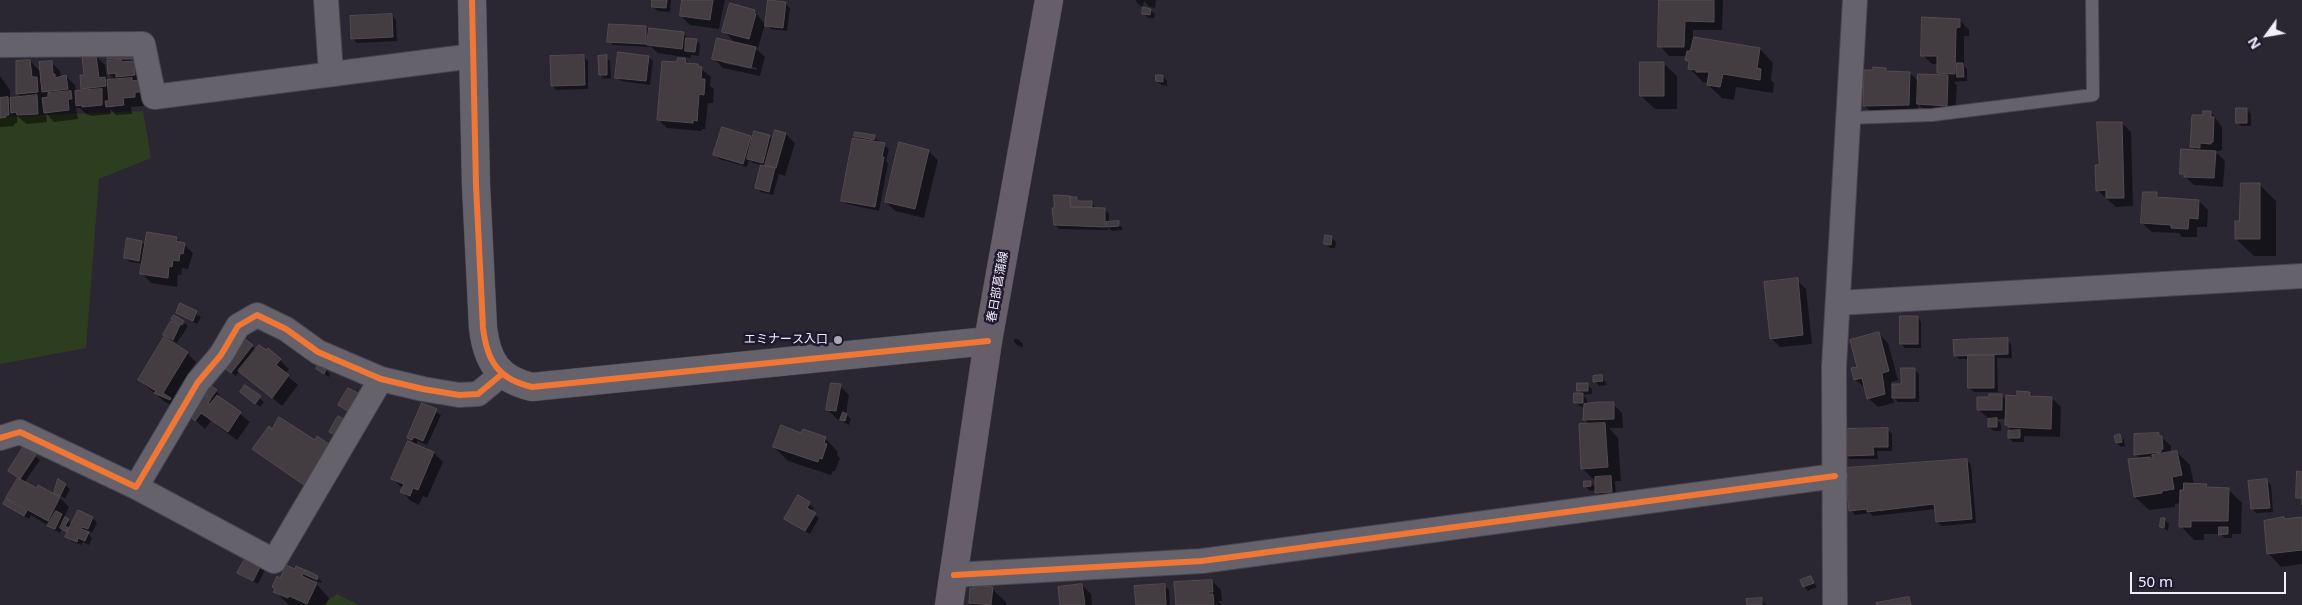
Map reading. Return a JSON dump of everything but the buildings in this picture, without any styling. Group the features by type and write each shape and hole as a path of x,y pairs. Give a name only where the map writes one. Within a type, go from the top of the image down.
{"main road":[{"name":"春日部菖蒲線","path":"949,605 988,341 1049,0"}],"street":[{"path":"326,0 331,73"},
{"path":"472,0 485,348 502,374 516,384 532,387 988,341"},
{"path":"1835,605 1834,366 1855,0"},
{"path":"0,45 143,44 154,97 473,56"},
{"path":"1838,303 1853,304 2302,276"},
{"path":"136,487 198,382 221,355 238,326 257,314 286,329 318,352 381,379 459,395 478,394 502,374"},
{"path":"0,438 20,432 136,487 274,561 381,379"},
{"path":"954,575 1202,561 1835,476"}],"lane":[{"path":"1848,118 1932,115 2093,95 2092,0"}],"green space":[{"path":"143,111 151,158 99,179 86,348 0,364 0,117"},
{"path":"337,594 359,605 322,605"}],"cycle path":[{"path":"472,0 476,185 483,328 491,359 503,374 520,384 532,387 988,341"},
{"path":"0,438 20,432 136,487 198,382 221,355 238,326 257,315 286,329 318,352 381,379 459,395 478,394 502,374"},
{"path":"954,575 1202,561 1835,476"}],"place":[{"name":"エミナース入口","path":"838,340"}]}
